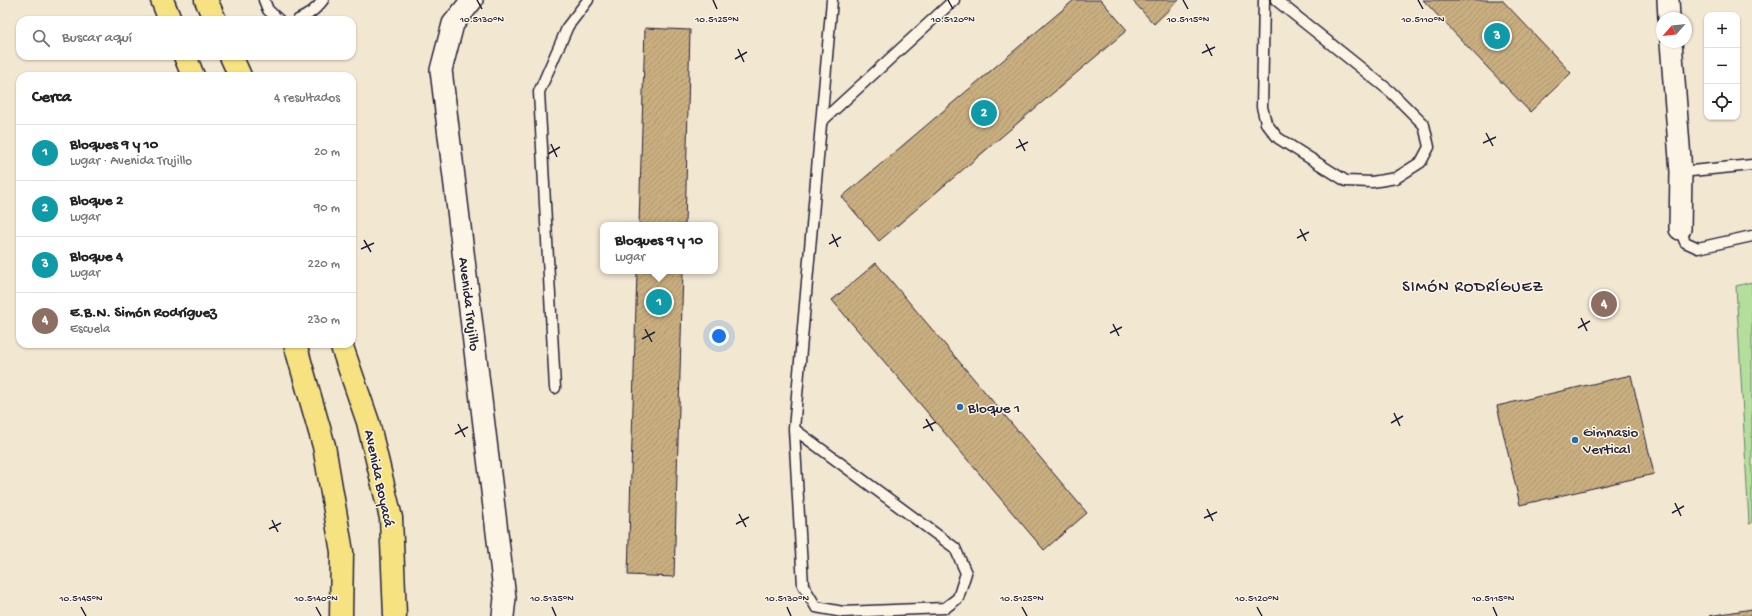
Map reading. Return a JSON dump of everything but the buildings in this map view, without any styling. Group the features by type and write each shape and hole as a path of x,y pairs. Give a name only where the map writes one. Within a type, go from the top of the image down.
{"highway":[{"path":"162,0 168,16"},
{"path":"206,0 213,16"},
{"path":"187,60 191,72"},
{"path":"233,60 238,72"},
{"path":"296,348 324,446 340,537 342,552 341,616"},
{"name":"Avenida Boyacá","path":"341,348 368,422 391,518 394,616"}],"street":[{"name":"Avenida Trujillo","path":"472,0 453,24 441,70 505,598 504,616"},
{"path":"1668,0 1669,12"},
{"path":"1671,48 1681,172 1680,229"}],"lane":[{"path":"264,0 268,10 275,16"},
{"path":"307,16 318,7 323,0"},
{"path":"555,388 539,92 568,26 588,0"},
{"path":"794,429 955,548 966,573 958,598 945,608 843,612 816,607 803,585 794,429 832,0"},
{"path":"822,121 954,0"},
{"path":"1264,0 1262,107 1266,123 1278,138 1346,181 1372,182 1396,178 1421,162 1428,147 1424,125 1391,92 1276,0"},
{"path":"1681,172 1752,165"},
{"path":"1680,229 1685,242 1698,248 1752,236"}],"green space":[{"path":"1752,282 1752,523 1749,524 1736,286"}],"place":[{"name":"Bloque 4","path":"1497,36"},
{"name":"Bloque 2","path":"984,113"},
{"name":"Bloques 9 y 10","path":"659,302"},
{"name":"E.B.N. Simón Rodríguez","path":"1604,304"},
{"name":"Bloque 1","path":"960,407"},
{"name":"Gimnasio Vertical","path":"1575,440"}],"district":[{"name":"SIMÓN RODRÍGUEZ","path":"1473,285"}]}
